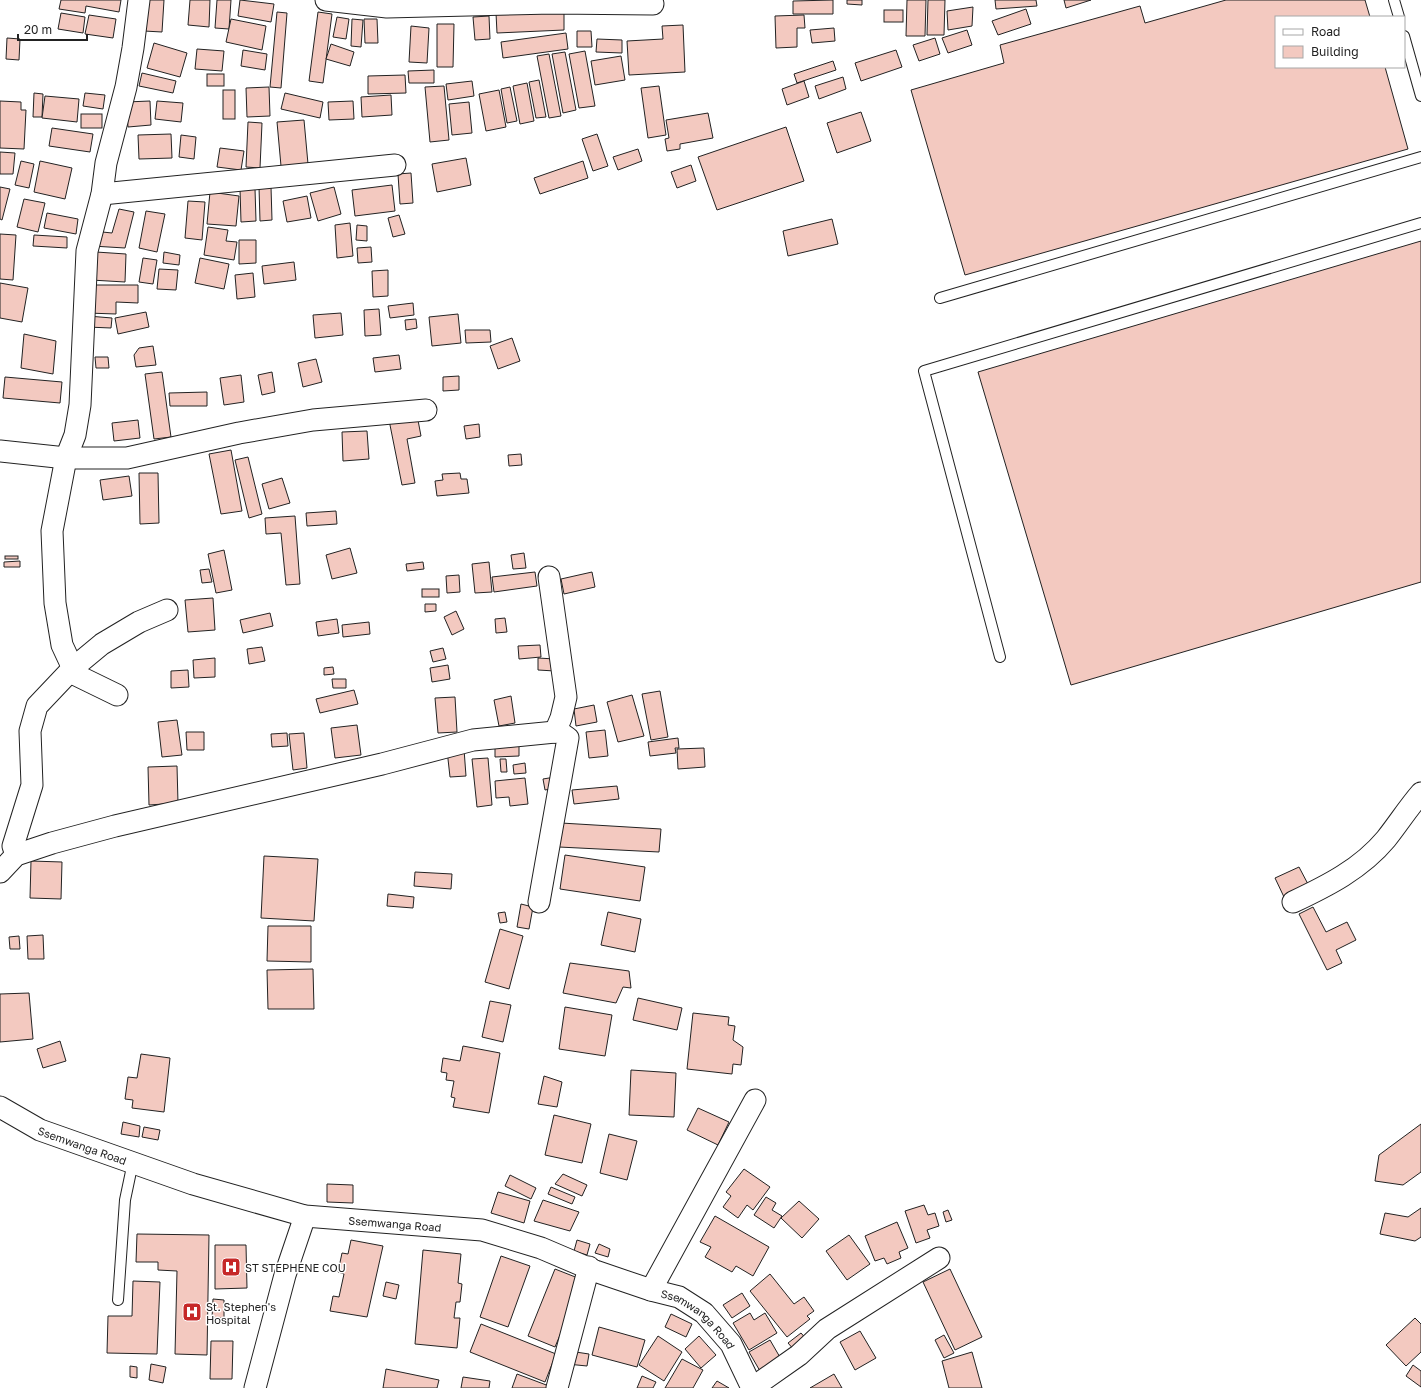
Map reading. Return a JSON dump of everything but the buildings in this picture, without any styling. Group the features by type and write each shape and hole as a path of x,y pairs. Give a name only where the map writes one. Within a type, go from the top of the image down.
{"street":[{"path":"117,695 76,675 62,646 55,603 52,531 66,458 75,434 80,405 87,250 102,194 106,163 127,81 139,0"},
{"path":"326,0 387,7 553,3 653,4"},
{"path":"102,194 395,165"},
{"path":"0,451 66,458 127,458 238,433 313,420 426,410"},
{"path":"550,577 566,697 561,718 555,732"},
{"path":"16,855 13,846 32,785 30,731 37,706 73,668 102,644 139,622 167,610"},
{"path":"0,872 16,855 52,843 115,826 382,764 473,740 562,732 568,738 539,902"},
{"path":"1293,902 1333,882 1360,864 1385,840 1421,793"},
{"path":"651,1290 754,1100"},
{"name":"Ssemwanga Road","path":"0,1107 40,1130 193,1184 305,1216 482,1230 541,1248 589,1267 595,1271 651,1290 679,1297 704,1313 731,1344 752,1388"},
{"path":"255,1388 285,1275 305,1216"},
{"path":"752,1388 799,1355 828,1329 939,1258"},
{"path":"557,1388 589,1267"}],"lane":[{"path":"1394,0 1399,16"},
{"path":"1405,40 1421,96"},
{"path":"940,298 1421,156"},
{"path":"1000,656 924,371 1421,223"},
{"path":"118,1300 125,1200 133,1162"}],"place":[{"name":"ST STEPHENE COU","path":"231,1267"},
{"name":"St. Stephen's Hospital","path":"192,1312"}]}
